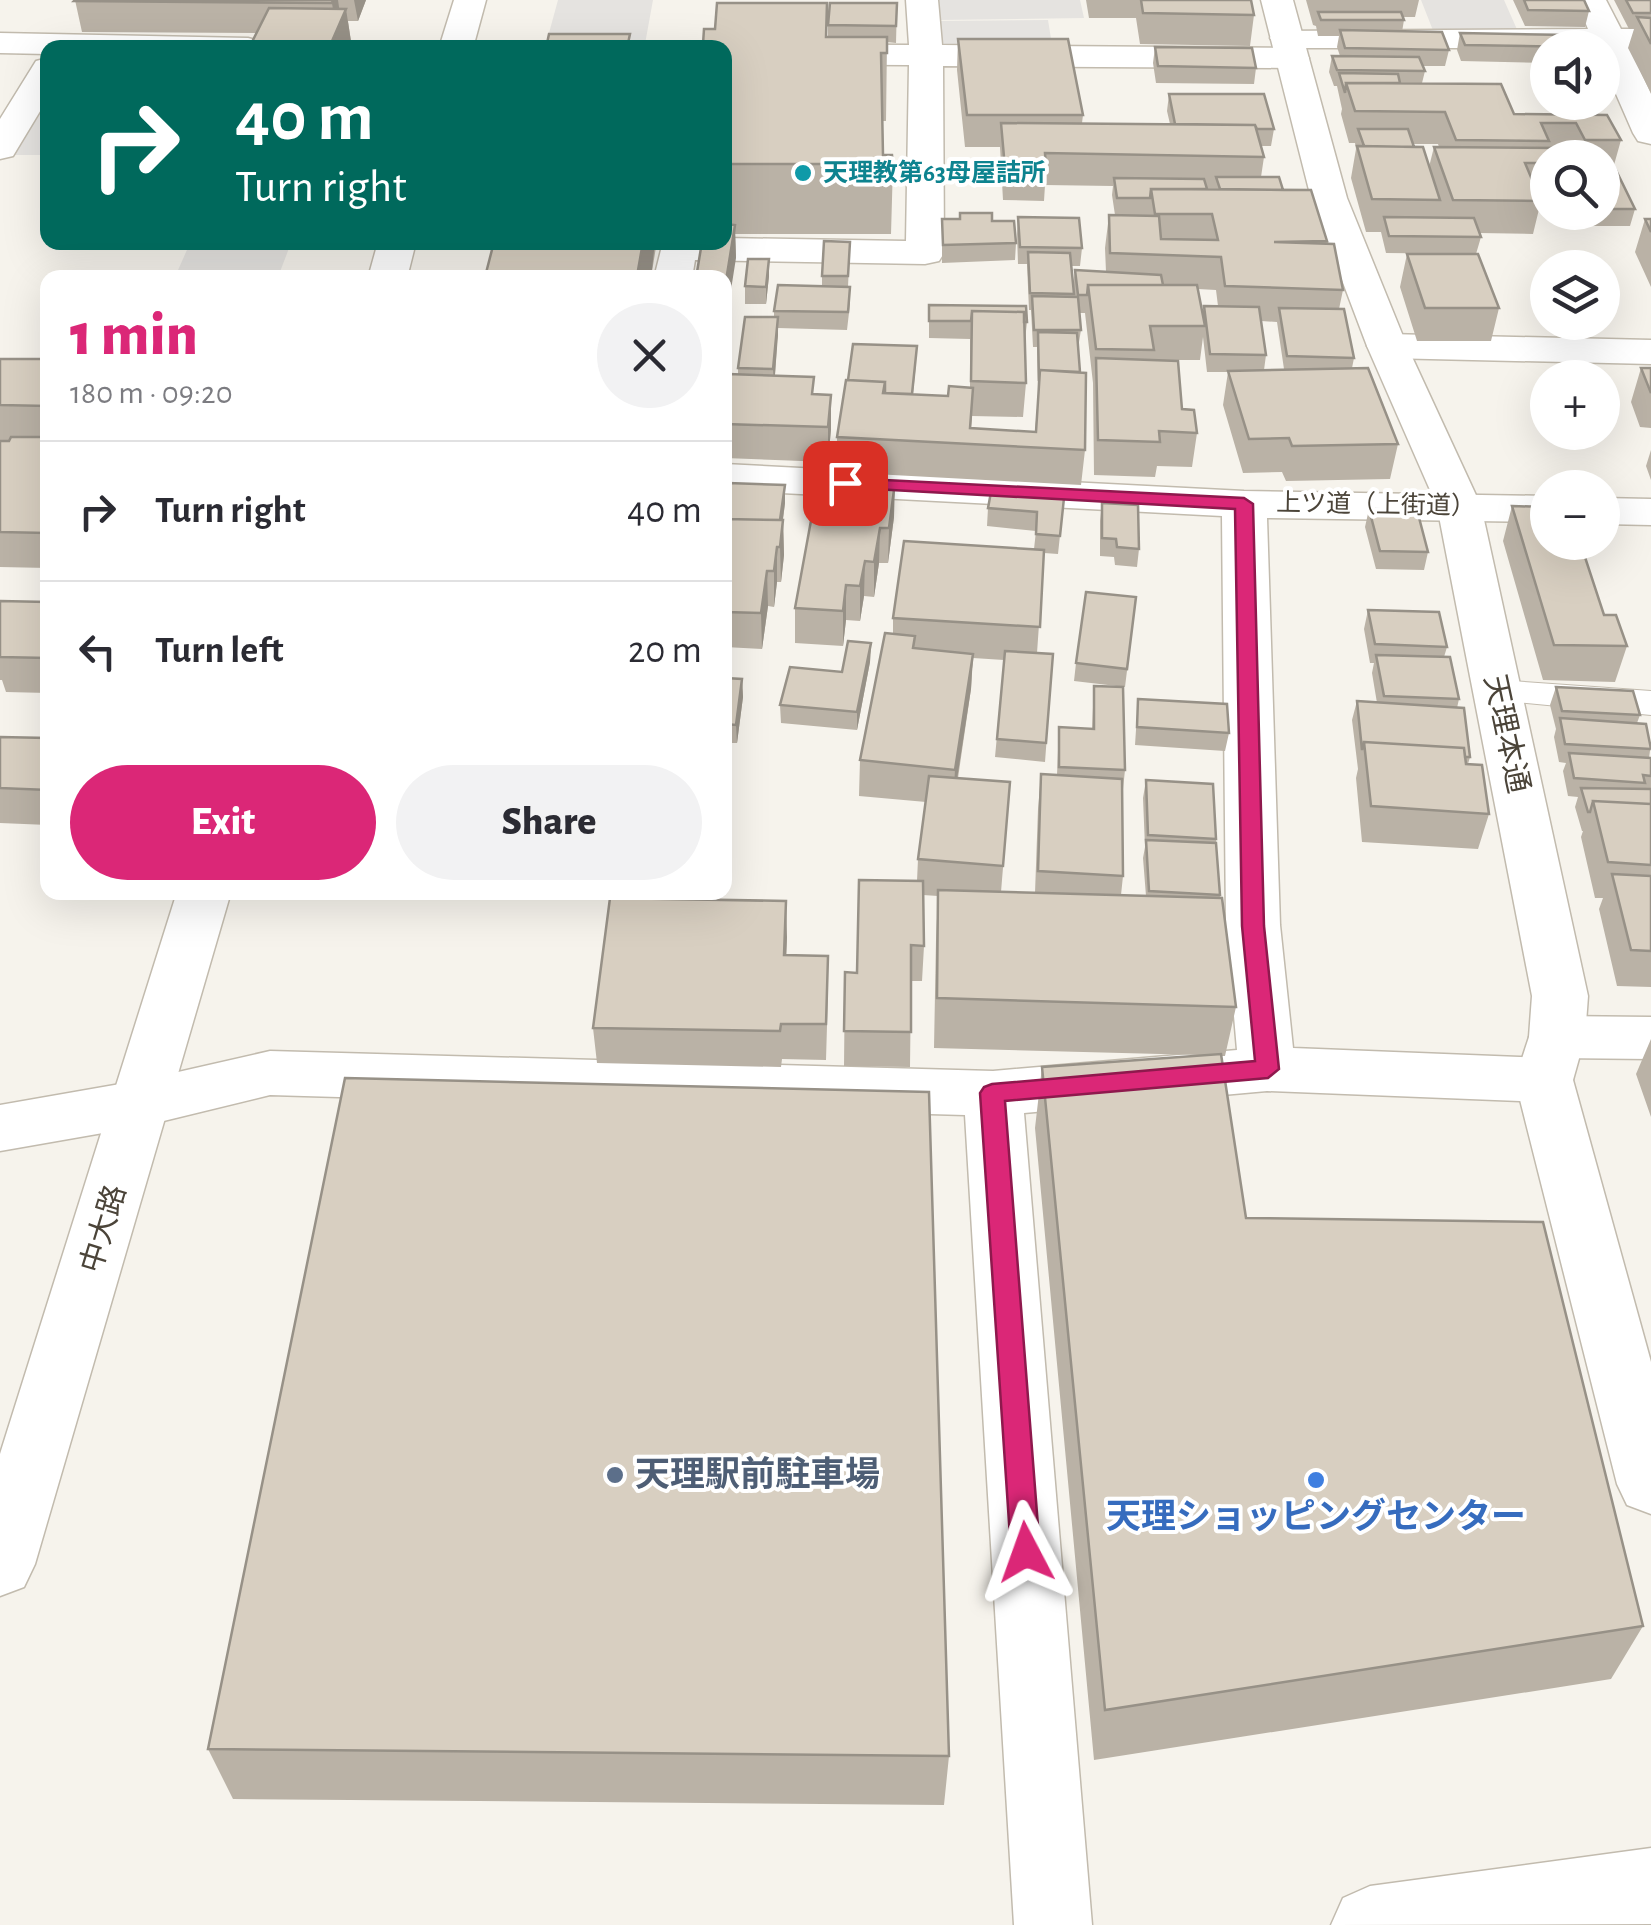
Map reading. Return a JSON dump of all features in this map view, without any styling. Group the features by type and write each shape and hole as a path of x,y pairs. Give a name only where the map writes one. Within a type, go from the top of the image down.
{"street":[{"path":"458,40 470,0"},
{"path":"732,249 925,253 926,56 922,0"},
{"path":"1592,0 1605,30"},
{"path":"732,54 926,56 1285,32 1530,37"},
{"name":"天理本通","path":"1285,32 1329,198 1388,346 1459,506 1560,996 1550,1058 1651,1484"},
{"path":"1620,38 1651,39"},
{"path":"0,43 40,50"},
{"path":"1620,65 1651,133"},
{"path":"0,148 40,80"},
{"path":"1388,346 1651,352"},
{"name":"上ツ道（上街道）","path":"732,477 1244,504 1530,508"},
{"path":"1244,504 1253,926 1268,1069"},
{"path":"1620,511 1651,512"},
{"name":"中大路","path":"0,1564 202,900"},
{"path":"0,1128 143,1103 270,1073 992,1093 1268,1069 1550,1058 1651,1038"},
{"path":"992,1093 1053,1925"},
{"path":"1370,1925 1651,1886"}],"lane":[{"path":"1497,691 1651,703"}],"shaded area":[{"path":"558,0 653,0 646,40 563,40 549,33"},
{"path":"937,0 1080,0 1084,18 939,20"},
{"path":"1421,0 1504,0 1519,34 1434,33"},
{"path":"1048,20 1053,51 954,48 935,40 935,21"},
{"path":"40,109 40,155 14,155"},
{"path":"187,250 288,250 281,270 178,270"}],"building":[{"path":"75,0 333,0 332,3"},
{"path":"1141,0 1251,0 1254,15 1143,13"},
{"path":"1524,0 1584,0 1589,11 1528,10"},
{"path":"1626,0 1651,0 1651,13 1633,13"},
{"path":"717,3 827,3 826,37 887,37 887,53 881,53 883,155 892,155 893,164 732,164 732,40 703,40 704,29 715,29"},
{"path":"830,3 897,3 896,26 828,25"},
{"path":"269,8 346,9 332,40 253,40"},
{"path":"1318,12 1401,12 1404,20 1321,20"},
{"path":"1637,17 1651,18 1651,44"},
{"path":"1340,30 1442,32 1449,50 1345,48"},
{"path":"1460,33 1530,34 1530,46 1465,45"},
{"path":"549,34 630,34 629,40 548,40"},
{"path":"958,39 1068,39 1083,115 967,115"},
{"path":"1155,47 1252,48 1256,68 1158,66"},
{"path":"1332,56 1419,57 1425,71 1337,70"},
{"path":"1339,73 1398,74 1400,83 1346,83 1345,93"},
{"path":"1346,83 1501,84 1514,114 1530,114 1530,120 1610,120 1621,140 1585,140 1576,123 1541,123 1549,140 1456,140 1445,112 1355,111"},
{"path":"1169,94 1264,94 1274,129 1257,129 1255,125 1175,124"},
{"path":"1001,123 1255,125 1264,157 1045,153 1046,168 1005,168"},
{"path":"1358,129 1408,129 1414,147 1364,146"},
{"path":"1357,146 1423,147 1440,200 1372,199"},
{"path":"1434,147 1530,148 1530,163 1525,163 1530,175 1530,201 1453,200"},
{"path":"1216,177 1279,177 1283,190 1220,189"},
{"path":"1114,178 1204,179 1207,189 1151,189 1150,198 1117,198"},
{"path":"1620,178 1635,209 1620,209"},
{"path":"1151,189 1311,190 1327,241 1274,242 1334,244 1343,290 1225,286 1221,257 1110,253 1109,215 1159,216 1161,239 1218,240 1212,214 1155,214"},
{"path":"960,213 992,213 992,221 1014,221 1016,243 943,245 942,219 960,219"},
{"path":"1018,217 1079,218 1082,248 1020,247"},
{"path":"1384,217 1474,218 1481,237 1389,236"},
{"path":"824,241 850,242 848,276 822,276"},
{"path":"492,250 642,250 638,270 487,270"},
{"path":"701,250 731,250 728,270 697,270"},
{"path":"1028,252 1070,253 1074,294 1030,293"},
{"path":"1407,254 1478,254 1499,308 1425,308"},
{"path":"748,259 769,259 766,287 745,286"},
{"path":"1075,270 1161,275 1163,285 1088,285 1087,295 1078,295"},
{"path":"778,285 850,287 848,312 774,311"},
{"path":"1088,285 1197,285 1205,326 1150,326 1154,350 1096,349"},
{"path":"1032,296 1078,297 1081,330 1034,330"},
{"path":"929,305 1026,306 1027,322 1024,312 972,311 971,321 929,321"},
{"path":"1204,306 1259,307 1266,355 1210,354"},
{"path":"1279,308 1344,309 1354,358 1287,356"},
{"path":"972,311 1024,312 1026,383 971,381"},
{"path":"745,317 778,317 773,369 738,368"},
{"path":"1038,332 1077,333 1080,372 1040,370 1039,381"},
{"path":"853,344 917,346 912,394 885,393 885,382 848,380"},
{"path":"1096,358 1178,361 1182,409 1194,410 1197,433 1159,431 1160,442 1098,440"},
{"path":"0,359 40,359 40,406 0,405"},
{"path":"1368,368 1398,444 1292,446 1289,438 1249,439 1228,371"},
{"path":"1641,368 1651,368 1651,393"},
{"path":"1040,370 1086,373 1085,450 837,437 846,380 885,382 883,393 948,396 949,386 973,388 970,428 1036,432"},
{"path":"732,374 814,377 812,394 831,395 828,427 732,424"},
{"path":"11,437 40,437 40,533 0,532 0,441 9,441"},
{"path":"819,477 895,482 889,528 880,528 874,562 865,561 860,586 846,585 843,611 795,608"},
{"path":"732,483 785,485 780,520 732,519"},
{"path":"991,492 1064,498 1060,536 1036,534 1037,512 988,508"},
{"path":"1102,503 1138,505 1139,549 1117,547 1116,539 1102,538"},
{"path":"1512,506 1530,507 1530,560 1586,560 1604,615 1616,615 1627,646 1554,645"},
{"path":"1369,509 1417,510 1428,552 1380,551"},
{"path":"732,519 783,520 774,571 767,571 761,613 732,612"},
{"path":"904,541 1044,550 1040,627 893,618"},
{"path":"1086,592 1136,597 1127,669 1076,663"},
{"path":"0,601 40,602 40,658 0,657"},
{"path":"1368,610 1439,612 1447,647 1375,644"},
{"path":"885,633 915,636 913,648 973,654 955,770 860,760"},
{"path":"848,641 871,643 857,712 780,705 790,667 842,672"},
{"path":"1005,651 1053,654 1046,743 997,739"},
{"path":"1376,655 1450,657 1459,699 1384,696"},
{"path":"732,678 742,679 736,725 732,725"},
{"path":"1094,686 1123,687 1125,770 1059,767 1059,727 1094,729"},
{"path":"1556,687 1633,691 1640,715 1562,711"},
{"path":"1138,699 1227,704 1229,733 1137,727"},
{"path":"1357,701 1464,708 1470,757 1465,757 1464,748 1364,742 1362,750"},
{"path":"1560,718 1646,724 1651,749 1565,744"},
{"path":"0,737 40,738 40,790 0,788"},
{"path":"1364,742 1464,748 1466,764 1482,765 1489,814 1371,806"},
{"path":"1569,753 1651,758 1651,776 1643,775 1645,783 1574,778"},
{"path":"1041,774 1122,779 1123,876 1038,871"},
{"path":"929,776 1010,782 1003,866 918,859"},
{"path":"1146,780 1213,784 1216,839 1148,835"},
{"path":"1581,788 1651,789 1651,804 1593,801 1588,812"},
{"path":"1593,801 1651,804 1651,865 1608,862"},
{"path":"1146,840 1216,843 1220,895 1149,891"},
{"path":"1612,874 1651,876 1651,951 1631,950"},
{"path":"859,880 923,881 924,946 911,945 911,1032 844,1031 845,972 857,973"},
{"path":"938,890 1222,898 1236,1007 937,998"},
{"path":"610,900 786,901 784,955 828,956 826,1024 781,1024 780,1031 593,1028"},
{"name":"天理ショッピングセンター","path":"1221,1054 1246,1218 1543,1222 1643,1626 1105,1710 1042,1067"},
{"name":"天理駅前駐車場","path":"345,1078 929,1092 949,1756 208,1749"}],"place":[{"name":"天理教第63母屋詰所","path":"803,173"},
{"name":"天理駅前駐車場","path":"615,1475"},
{"name":"天理ショッピングセンター","path":"1316,1480"}],"route":[{"path":"845,483 1244,504 1253,926 1268,1069 992,1093 1026,1552"}]}
